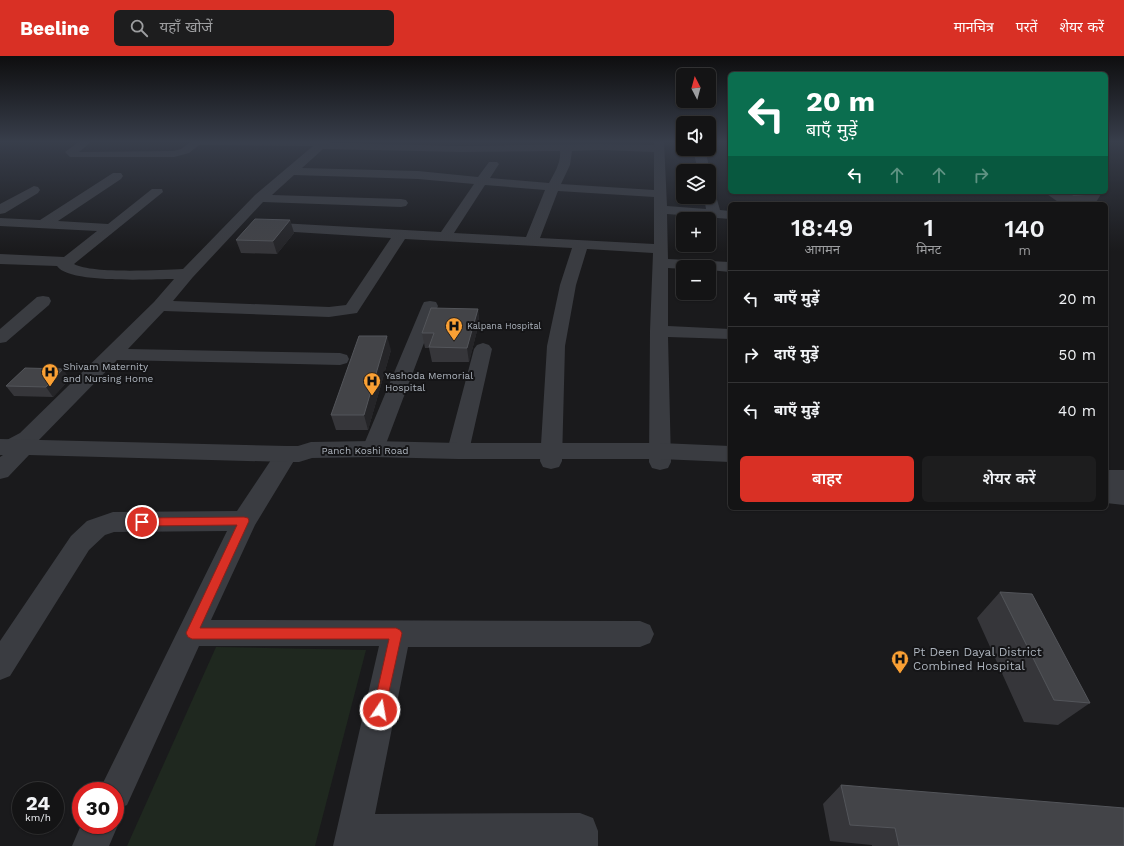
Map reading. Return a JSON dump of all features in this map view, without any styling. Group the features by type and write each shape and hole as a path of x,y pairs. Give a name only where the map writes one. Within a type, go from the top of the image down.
{"street":[{"path":"42,225 114,178"},
{"path":"0,471 13,447 160,306 186,274 260,198 284,178"},
{"path":"448,178 553,187 661,202 709,212"},
{"path":"445,236 483,178"},
{"path":"531,242 558,178"},
{"path":"660,178 660,456"},
{"path":"0,210 34,190"},
{"path":"0,259 67,262 157,192"},
{"path":"260,198 401,203"},
{"path":"716,213 728,215"},
{"path":"0,222 111,228"},
{"path":"235,224 581,244 728,267"},
{"path":"160,306 329,312 351,308 401,234"},
{"path":"551,456 556,346 568,285 581,244"},
{"path":"67,262 65,266 72,270 101,274 186,274"},
{"path":"0,338 43,301"},
{"path":"373,449 430,306"},
{"path":"659,331 728,334"},
{"path":"458,451 483,349"},
{"path":"111,354 340,359"},
{"name":"Panch Koshi Road","path":"13,447 293,454 311,450 373,449 458,451 551,456"},
{"path":"120,782 244,521 293,454 307,458 660,456 728,454"},
{"path":"660,456 728,465"},
{"path":"1108,478 1124,479"},
{"path":"1108,494 1124,496"},
{"path":"0,666 80,543 96,528 113,522 244,521"},
{"path":"192,633 640,634"},
{"path":"396,633 352,839 580,831 580,846"},
{"path":"90,846 96,834"}],"shaded area":[{"path":"216,647 366,650 315,846 127,846"}],"building":[{"path":"1072,194 1101,194 1073,195"},
{"path":"255,219 290,220 273,241 236,240"},
{"path":"431,308 478,309 467,348 429,347 434,333 422,333"},
{"path":"359,336 387,336 364,415 331,415"},
{"path":"25,368 63,369 46,387 6,386"},
{"path":"1000,592 1032,594 1090,703 1054,700"},
{"path":"841,785 1124,808 1124,846 899,846 895,828 850,825"}],"place":[{"name":"Kalpana Hospital","path":"454,341"},
{"name":"Shivam Maternity and Nursing Home","path":"50,387"},
{"name":"Yashoda Memorial Hospital","path":"372,396"},
{"name":"Pt Deen Dayal District Combined Hospital","path":"900,674"}],"route":[{"path":"142,522 244,521 192,633 396,633 380,710"}]}
